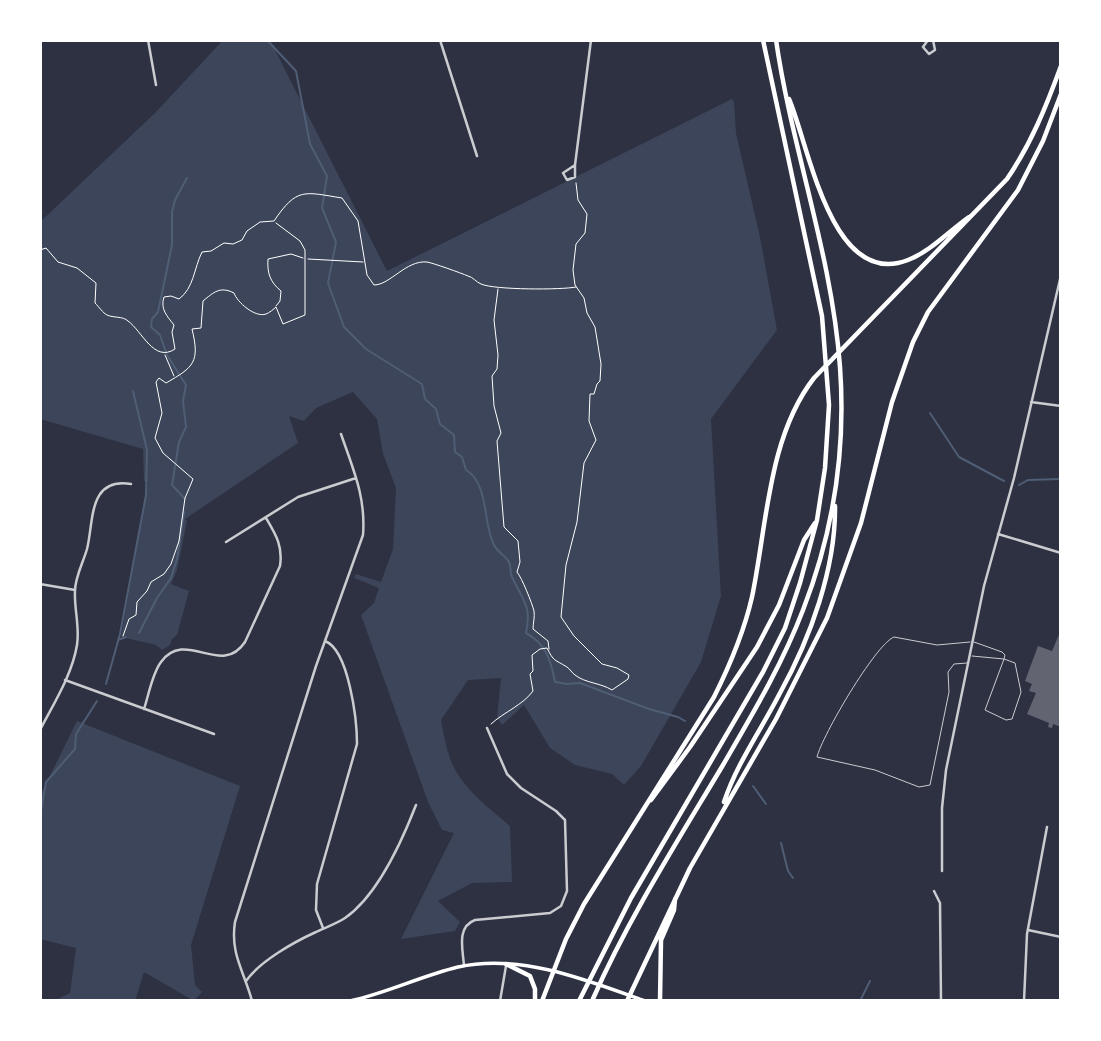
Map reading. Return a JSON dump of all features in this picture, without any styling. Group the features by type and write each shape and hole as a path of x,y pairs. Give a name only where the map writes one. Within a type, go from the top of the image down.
{"highway":[{"path":"579,1001 631,898 763,672 785,628 817,520 825,468 829,405 822,316 763,40"},
{"path":"592,1001 620,945 778,667 810,591 829,526 839,458 841,406 835,317 776,40"},
{"path":"542,1001 580,910 713,697 739,641 751,598 782,436 796,403 814,378 1007,179 1026,152 1061,66"},
{"path":"785,89 798,119 831,218 842,236 861,256 880,263 906,261 978,211"},
{"path":"628,998 676,895 776,719 827,618 861,523 892,402 913,341 928,312 1017,190 1044,141 1061,94"},
{"path":"722,810 732,780 780,694 808,633 821,593 835,527 834,496"},
{"path":"649,801 657,794 757,647 779,605 804,540 817,520"},
{"path":"660,1001 662,940 674,910 676,895"},
{"path":"506,964 530,976 535,989 535,1001"}],"main road":[{"path":"350,1001 365,999 422,977 464,966 506,964 554,971 628,998 645,1001"}],"street":[{"path":"148,40 156,85"},
{"path":"440,40 477,156"},
{"path":"575,165 563,173 567,180 575,177 591,40"},
{"path":"942,871 944,783 984,586 1014,478 1061,275"},
{"path":"1031,402 1061,406"},
{"path":"251,1001 246,981 235,959 235,922 325,641 363,535 364,503 341,434"},
{"path":"226,542 298,497 356,478"},
{"path":"40,730 65,680 78,640 75,590 98,496 110,484 131,484"},
{"path":"144,709 158,664 167,654 176,650 194,649 221,657 239,651 245,642 280,566 280,543 266,518"},
{"path":"998,534 1061,553"},
{"path":"40,583 75,590"},
{"path":"323,928 317,910 317,884 357,744 355,708 345,672 337,649 325,641"},
{"path":"65,680 214,734"},
{"path":"464,966 462,934 468,923 475,920 550,913 561,906 567,891 565,820 509,777 501,765 487,728"},
{"path":"246,981 284,950 348,916 366,899 397,846 416,805"},
{"path":"1024,1001 1028,930 1047,827"},
{"path":"934,891 940,903 941,1001"},
{"path":"1028,930 1061,937"},
{"path":"500,1001 506,964"}],"lane":[{"path":"969,663 954,664 948,672 949,692 930,785 919,787 876,770 817,757 821,743 871,660 887,640 894,637 947,646 973,642 1002,652 1004,659 985,710 1006,720 1012,719 1021,692 1015,663 1004,659 971,656"}],"path":[{"path":"498,287 494,320 498,355 497,369 492,376 494,405 501,433 497,441 504,527 518,541 520,562 517,572 523,579 535,614 533,629 548,641 550,657 556,663 569,668 575,676 603,684 612,690 628,679 628,675 617,668 602,664 574,636 561,617 566,565 578,522 584,463 596,440 589,421 590,394 594,394 600,381 601,364 595,327 576,287 573,270 576,244 585,233 587,215 578,200 575,177"},
{"path":"274,221 288,200 308,192 342,198 359,220 367,275 374,285 379,285 405,267 425,262 469,276 481,285 516,290 576,287"},
{"path":"40,250 46,248 58,262 77,268 96,283 95,303 107,315 128,319 152,347 166,353 175,349 175,341 172,332 174,325 164,312 162,304 164,297 179,299 187,293 202,252 211,251 224,243 233,244 242,240 247,231 260,222 274,221 300,241 305,250 305,315 283,324 276,307"},
{"path":"123,636 129,619 136,615 137,602 151,582 164,574 171,564 179,541 185,498 193,479 163,453 155,439 162,413 156,382 159,378 166,383 188,371 193,363 196,345 192,328 201,328 203,301 216,290 225,289 234,293 237,301 259,315 268,314 280,301 281,291 274,285 267,271 268,259 291,254 305,259 365,262"},
{"path":"166,353 174,378"},
{"path":"487,728 499,716 527,699 533,691 531,655 540,649 547,648 548,651"}],"shaded area":[{"path":"223,40 270,40 387,271 732,99 734,102 736,133 760,237 777,330 711,419 721,596 701,662 641,766 624,785 612,774 575,765 550,748 524,705 502,725 497,717 501,678 468,680 441,720 445,740 458,775 482,802 510,826 512,882 472,883 438,901 460,922 455,931 401,939 454,833 442,830 428,802 361,615 374,603 379,588 354,578 356,574 381,582 393,549 396,488 383,454 377,419 353,392 316,408 304,421 289,416 298,443 185,519 187,521 177,570 171,584 189,591 177,635 170,645 162,650 156,645 121,637 148,482 144,481 143,449 40,419 40,222 156,112"},
{"path":"77,721 240,786 191,945 195,985 202,992 194,1001 144,972 135,1001 54,1001 70,993 76,948 40,939 40,796"}],"building":[{"path":"1061,630 1061,727 1053,724 1052,728 1048,727 1049,723 1027,714 1036,693 1029,691 1032,684 1025,681 1038,646 1052,651"}],"waterway":[{"path":"267,40 296,71 310,144 327,176 322,208 336,242 328,283 344,327 366,349 422,384 425,399 436,409 440,424 454,435 455,452 462,457 466,470 479,484 494,545 509,562 512,577 525,604 528,616 526,633 533,637 546,653 555,682 580,683 685,721"},
{"path":"185,499 172,485 179,442 186,427 183,401 186,385 167,355 160,335 151,327 152,319 158,312 172,245 172,212 187,178"},
{"path":"106,684 120,634 146,495 147,450 133,391"},
{"path":"930,413 959,457 1004,481"},
{"path":"1019,485 1028,480 1061,479"},
{"path":"139,633 171,578 177,559 184,512"},
{"path":"118,640 126,637"},
{"path":"40,817 46,782 75,749 76,734 97,701"},
{"path":"753,786 766,804"},
{"path":"781,843 788,871 793,878"},
{"path":"860,1001 870,981"}]}
